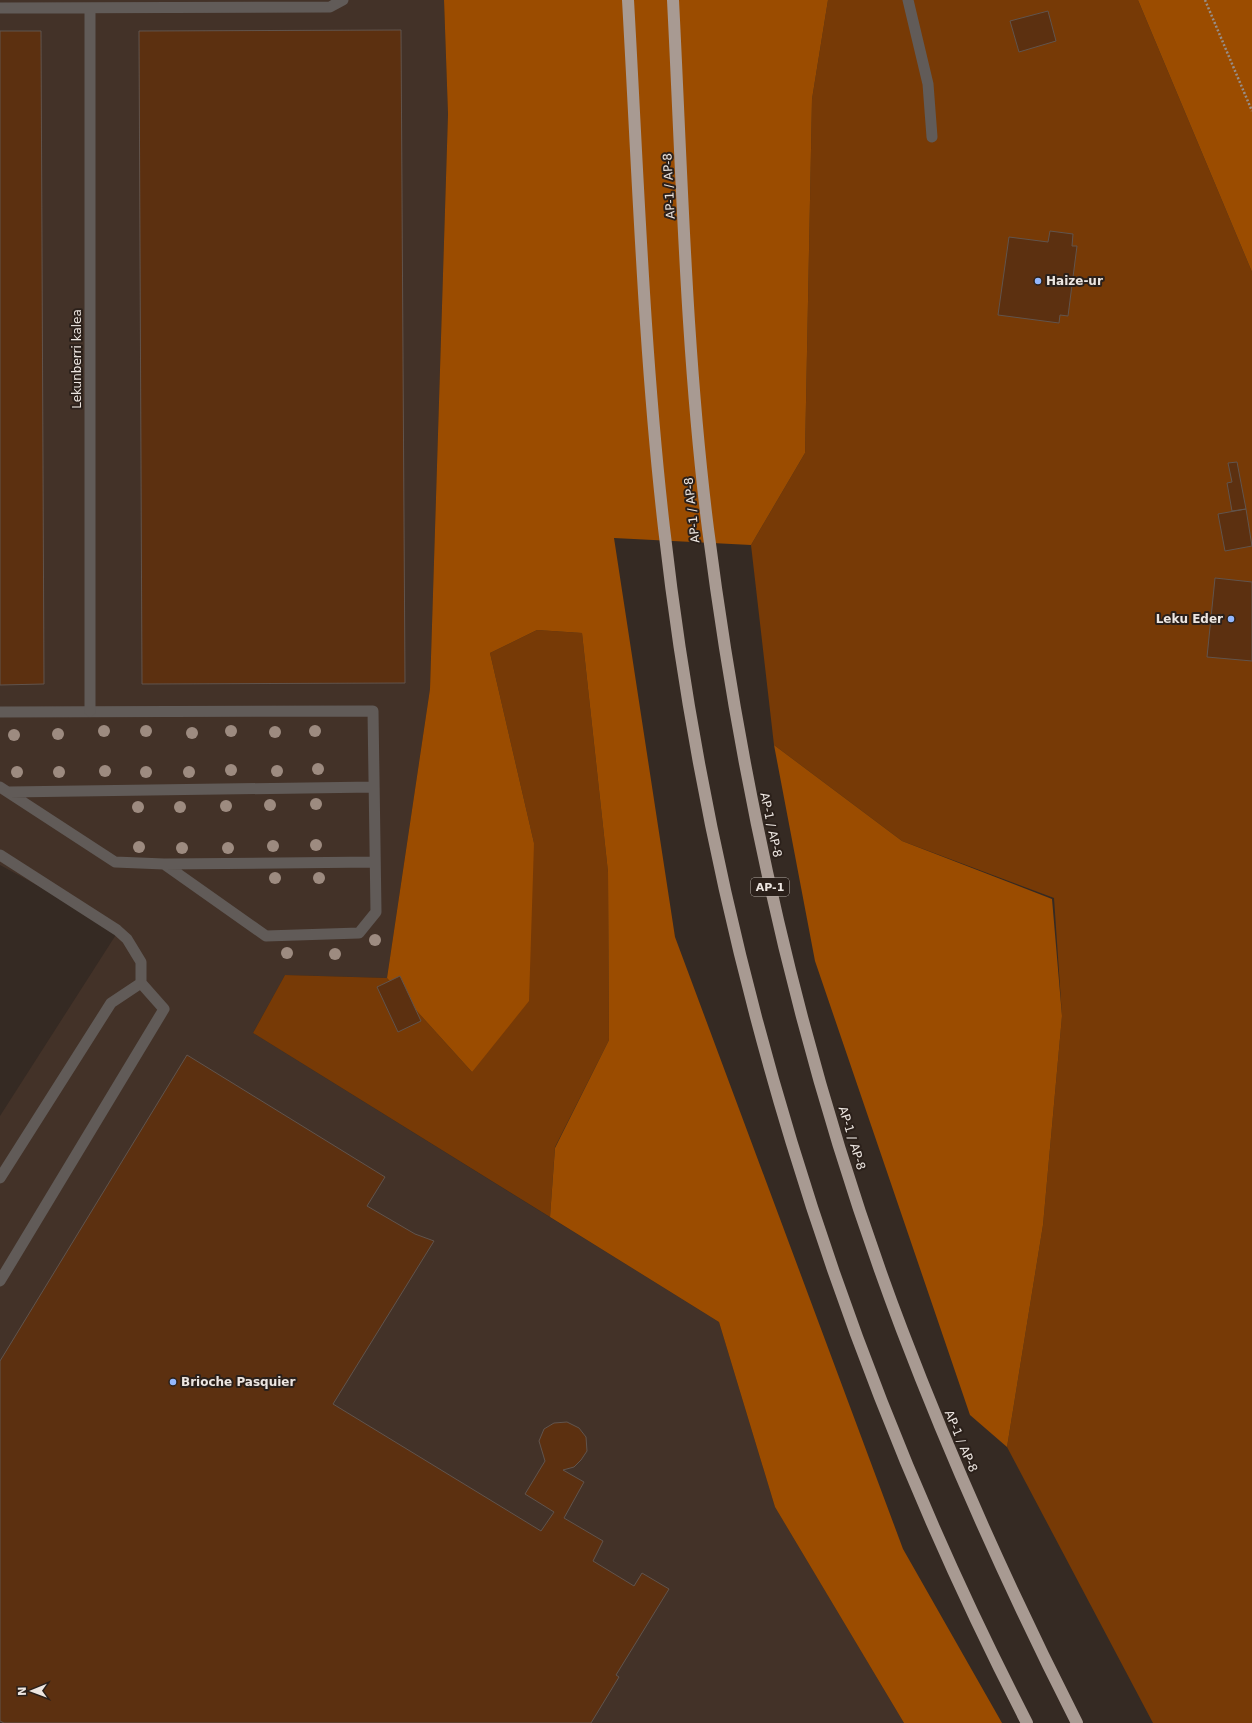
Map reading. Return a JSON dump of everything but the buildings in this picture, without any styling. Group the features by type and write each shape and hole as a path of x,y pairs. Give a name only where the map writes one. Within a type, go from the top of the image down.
{"highway":[{"path":"628,0 652,411 664,530 680,648 700,766 726,890 751,998 783,1113 819,1226 858,1340 902,1451 949,1561 1000,1670 1027,1723"},
{"name":"AP-1 / AP-8","path":"673,0 688,288 696,406 707,524 723,641 743,757 767,873 794,988 826,1102 861,1214 900,1326 943,1436 990,1544 1040,1651 1078,1723"}],"street":[{"path":"0,8 330,7 343,0"},
{"path":"908,0 928,84 932,137"},
{"name":"Lekunberri kalea","path":"90,8 90,711"},
{"path":"0,712 373,711 376,912 359,933 266,936 164,864"},
{"path":"4,790 374,788"},
{"path":"4,790 115,862 164,864 375,862"},
{"path":"0,855 117,930 127,939 141,962 141,983 164,1009 0,1281"},
{"path":"0,1178 111,1003 141,983"}],"path":[{"path":"1205,0 1252,111"}],"shaded area":[{"path":"0,0 444,0 448,114 430,689 387,978 285,975 253,1033 719,1322 775,1507 904,1723 0,1723 0,1116 119,930 0,865"},
{"path":"444,0 828,0 812,99 805,453 751,545 614,538 675,937 903,1549 1002,1723 904,1723 775,1507 719,1322 550,1217 555,1148 609,1040 608,872 582,633 537,630 490,653 534,843 529,1001 472,1072 387,978 430,689 448,114"},
{"path":"828,0 1138,0 1252,272 1252,1723 1153,1723 1007,1447 1043,1225 1062,1016 1054,898 902,841 774,745 751,545 805,453 812,99"},
{"path":"1138,0 1252,0 1252,272"},
{"path":"537,630 582,633 608,872 609,1040 555,1147 550,1217 253,1033 285,975 387,978 472,1072 534,843 490,653"},
{"path":"774,745 902,841 1052,899 1062,1016 1043,1225 1007,1447 970,1415 815,961"}],"place":[{"name":"Haize-ur","path":"1038,281"},
{"name":"Leku Eder","path":"1231,619"},
{"name":"Brioche Pasquier","path":"173,1382"}]}
